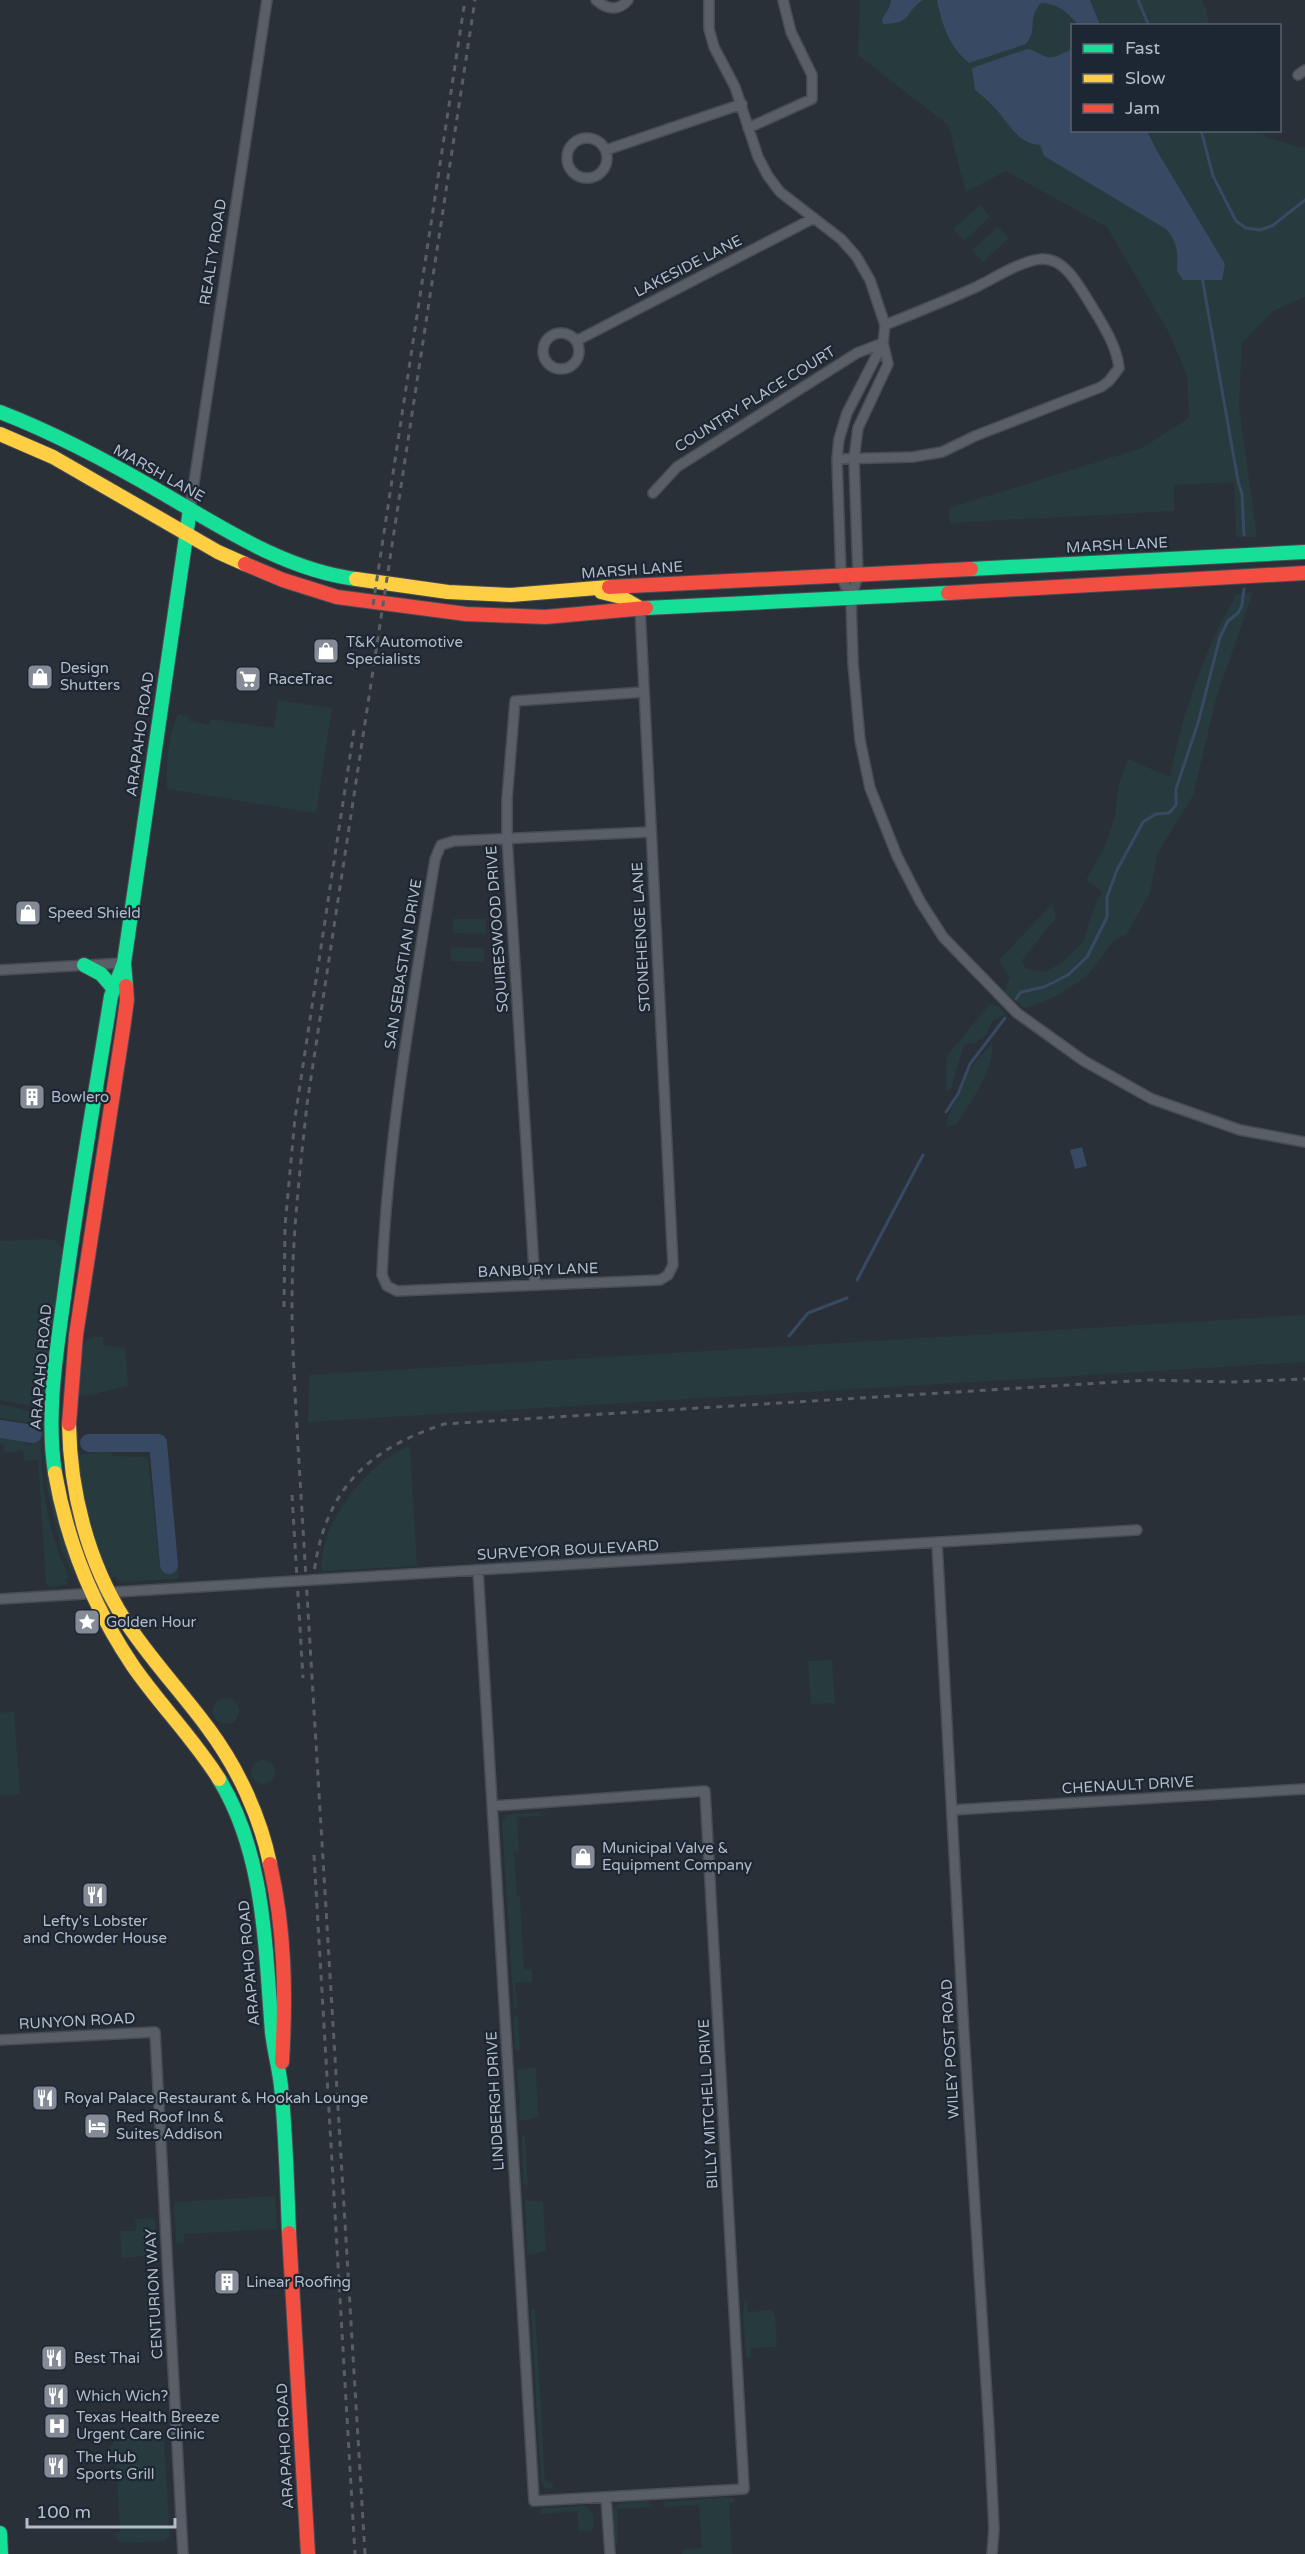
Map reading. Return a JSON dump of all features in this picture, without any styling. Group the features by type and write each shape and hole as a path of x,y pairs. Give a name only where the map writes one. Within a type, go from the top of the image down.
{"main road":[{"name":"MARSH LANE","path":"0,412 37,426 252,545 339,577 413,588 511,595 697,583 1305,552"},
{"path":"0,434 53,457 218,552 283,580 336,597 466,614 545,617 640,608 851,599 1305,573"},
{"name":"ARAPAHO ROAD","path":"190,509 124,963 127,1000 76,1335 69,1400 70,1446 80,1512 90,1545 110,1593 130,1629 218,1742 234,1768 263,1837 275,1877 282,1914 285,1952 285,2026 281,2085"},
{"path":"640,608 656,594 692,589 697,583"},
{"path":"588,589 621,597 640,608"},
{"name":"ARAPAHO ROAD","path":"124,963 114,989 72,1228 54,1379 51,1422 54,1465 63,1509 92,1594 103,1617 136,1668 191,1736 218,1777 233,1805 249,1846 259,1886 267,1943 272,2031 281,2085 308,2554"},
{"path":"84,965 101,974 114,989"},
{"path":"218,1777 234,1768"},
{"path":"0,2533 1,2554"}],"street":[{"name":"REALTY ROAD","path":"190,509 267,0"},
{"path":"596,0 603,6 614,9 624,5 628,0"},
{"path":"709,0 709,29 714,47 742,104 758,157 768,176 780,192 841,239 862,264 870,280 885,325 883,343 888,364 880,386 858,428 854,459 858,575 851,599 856,706 862,752 870,788 897,856 920,901 943,937 1017,1013 1053,1040 1115,1079 1152,1100 1240,1130 1305,1142"},
{"path":"748,128 812,99 812,75 791,32 783,0"},
{"path":"606,150 742,104"},
{"path":"591,138 600,142 606,150 608,159 604,169 598,175 588,178 579,176 568,162 568,152 573,144 581,139 591,138"},
{"name":"LAKESIDE LANE","path":"576,341 814,218"},
{"path":"837,459 913,457 942,452 975,436 1101,387 1119,368 1113,345 1078,285 1068,271 1056,263 1043,259 1024,264 973,289 885,325"},
{"path":"558,333 568,334 576,341 579,351 577,361 569,368 558,370 549,366 543,357 543,347 548,338 558,333"},
{"path":"851,599 841,576 837,459 843,423 883,343"},
{"name":"COUNTRY PLACE COURT","path":"653,493 677,467 857,353 883,343"},
{"name":"STONEHENGE LANE","path":"640,608 673,1265"},
{"name":"SQUIRESWOOD DRIVE","path":"535,1285 507,838 507,799 515,701 644,692"},
{"name":"SAN SEBASTIAN DRIVE","path":"398,1291 387,1286 382,1275 386,1197 397,1100 435,858 441,845 453,840 650,832"},
{"path":"0,970 124,963"},
{"name":"BANBURY LANE","path":"398,1291 660,1280 668,1275 673,1265"},
{"name":"SURVEYOR BOULEVARD","path":"0,1599 1137,1530"},
{"name":"WILEY POST ROAD","path":"937,1543 988,2418 994,2529 992,2554"},
{"name":"LINDBERGH DRIVE","path":"478,1570 534,2501 606,2497"},
{"name":"CHENAULT DRIVE","path":"952,1810 1305,1789"},
{"name":"BILLY MITCHELL DRIVE","path":"493,1806 705,1791 744,2489 606,2497"},
{"name":"RUNYON ROAD","path":"0,2040 155,2032"},
{"name":"CENTURION WAY","path":"155,2032 183,2554"},
{"path":"606,2497 610,2554"}],"green space":[{"path":"860,0 1201,0 1206,8 1209,24 1071,24 1071,132 1261,132 1268,138 1305,147 1305,297 1273,311 1242,343 1239,406 1257,537 1236,537 1234,482 1174,485 1174,511 950,523 949,508 1142,448 1189,418 1187,376 1169,333 1107,227 1006,171 966,192 948,125 858,55"},
{"path":"980,205 990,217 964,241 953,229"},
{"path":"998,227 1009,238 983,262 972,250"},
{"path":"1253,592 1216,699 1193,796 1157,854 1150,893 1126,935 1110,946 1087,975 1057,995 1025,1008 1004,992 1010,978 999,960 1052,904 1056,918 1022,960 1025,968 1044,972 1060,964 1083,942 1095,905 1103,892 1086,880 1104,849 1115,816 1118,787 1128,759 1170,777 1188,705 1215,635 1236,594"},
{"path":"278,700 332,708 316,813 167,789 168,751 178,714 189,717 190,721 209,725 211,719 274,728"},
{"path":"453,919 486,919 486,934 453,933"},
{"path":"451,947 484,948 484,962 451,961"},
{"path":"990,1004 1000,1007 1006,1014 992,1021 987,1034 974,1044 966,1043 951,1089 946,1090 947,1056"},
{"path":"992,1044 990,1064 981,1086 957,1124 947,1127 949,1115 968,1074"},
{"path":"55,1240 64,1250 46,1394 43,1395 42,1407 46,1412 66,1544 73,1575 61,1549 47,1488 42,1410 0,1400 0,1241"},
{"path":"1305,1315 1305,1362 308,1422 309,1375"},
{"path":"92,1337 103,1337 103,1345 125,1348 128,1386 90,1395 78,1394 76,1390 82,1348 85,1342"},
{"path":"0,1404 38,1413 40,1416 45,1498 60,1557 69,1576 65,1581 68,1584 50,1587 46,1583 38,1460 24,1461 23,1451 4,1453 3,1444 0,1444 0,1438 19,1440 32,1445 36,1424 0,1418"},
{"path":"410,1446 417,1566 322,1571 323,1553 328,1534 349,1497 378,1465"},
{"path":"111,1453 112,1456 148,1457 160,1567 178,1566 178,1579 126,1582 119,1581 115,1576 113,1578 105,1570 83,1503 76,1455"},
{"path":"832,1660 835,1703 811,1704 808,1661"},
{"path":"226,1698 235,1702 239,1711 235,1720 226,1724 217,1720 213,1711 217,1702"},
{"path":"14,1711 20,1794 0,1795 0,1713"},
{"path":"263,1760 272,1763 275,1772 272,1781 263,1784 254,1781 251,1772 254,1763"},
{"path":"540,1812 541,1816 517,1817 519,1851 514,1852 517,1896 520,1897 524,1969 532,1969 532,1982 515,1983 517,2007 514,2007 502,1824 506,1815"},
{"path":"518,2016 520,2051 515,2049 513,2019"},
{"path":"536,2068 538,2117 521,2121 519,2120 517,2070"},
{"path":"522,2136 525,2136 528,2185 523,2184"},
{"path":"275,2196 277,2229 184,2234 185,2243 176,2242 175,2202"},
{"path":"525,2200 543,2202 546,2251 527,2254"},
{"path":"153,2218 156,2241 152,2252 148,2255 122,2258 120,2231 136,2231 135,2219"},
{"path":"745,2301 747,2301 748,2312 772,2310 775,2315 777,2347 751,2348 751,2359 746,2357 743,2314"},
{"path":"535,2309 545,2480 554,2484 552,2489 545,2488 541,2481 531,2311"},
{"path":"159,2435 164,2441 170,2537 165,2541 121,2543 113,2534 120,2532 116,2455 109,2455 108,2449 116,2440"},
{"path":"732,2497 736,2502 729,2503 732,2554 682,2554 682,2550 702,2548 699,2505 664,2507 665,2502"},
{"path":"648,2501 653,2507 617,2509 618,2543 615,2542 613,2508 620,2503"},
{"path":"586,2506 593,2514 594,2527 590,2531 579,2531 577,2511 540,2514 542,2508"}],"water":[{"path":"891,0 923,0 904,20 883,24 882,19"},
{"path":"937,0 1090,0 1100,24 1077,24 1052,4 1041,3 1034,14 1032,33 1026,44 969,63 951,42 941,18"},
{"path":"1027,49 1050,57 1071,50 1071,132 1148,132 1225,264 1222,280 1183,280 1177,271 1175,244 1166,229 1044,156 1040,145 1019,136 991,104 975,90 972,68"},
{"path":"1082,1147 1087,1166 1075,1169 1070,1150"}],"waterway":[{"path":"1138,0 1148,24"},
{"path":"1202,132 1213,176 1236,221 1246,228 1260,230 1272,226 1305,200"},
{"path":"1202,277 1242,494 1244,535"},
{"path":"1016,999 1021,992 1044,987 1068,975 1087,957 1107,917 1107,897 1117,870 1143,822 1156,814 1169,813 1176,805 1176,789 1198,723 1220,637 1228,621 1238,613 1242,605 1244,589"},
{"path":"946,1112 958,1094 970,1064 1005,1018"},
{"path":"857,1280 923,1155"},
{"path":"789,1336 808,1313 847,1298"},
{"path":"0,1429 33,1434"},
{"path":"89,1443 158,1443 169,1565"}],"railway":[{"path":"373,605 465,0"},
{"path":"365,2554 297,1429 292,1320 293,1255 307,1104 475,0"},
{"path":"284,1307 285,1226 295,1118 354,730"},
{"path":"313,1581 326,1524 351,1480 390,1448 444,1424 1148,1380 1234,1382 1305,1379"},
{"path":"292,1495 303,1678"},
{"path":"314,1855 355,2554"}],"traffic: fast":[{"path":"0,412 63,439 104,460 256,546 305,567 356,579"},
{"path":"126,986 124,963 190,509"},
{"path":"971,569 1305,552"},
{"path":"646,608 948,593"},
{"path":"55,1473 51,1429 53,1385 69,1259 111,996 124,963"},
{"path":"84,965 101,974 114,989"},
{"path":"219,1779 246,1838 260,1902 272,2032 283,2104 289,2233"},
{"path":"0,2533 1,2554"}],"traffic: slow":[{"path":"0,434 53,457 218,552 245,564"},
{"path":"356,579 448,592 511,595 609,587"},
{"path":"601,592 621,597 640,608"},
{"path":"69,1424 77,1501 100,1574 124,1619 154,1661 198,1714 229,1759 254,1810 270,1864"},
{"path":"55,1473 75,1549 94,1598 106,1621 133,1666 219,1779"}],"traffic: jam":[{"path":"245,564 283,580 337,597 466,614 545,617 646,608"},
{"path":"609,587 971,569"},
{"path":"948,593 1305,573"},
{"path":"69,1424 76,1335 123,1029 127,1000 126,986"},
{"path":"270,1864 279,1913 283,1963 282,2062"},
{"path":"289,2233 308,2554"}],"place":[{"name":"T&K Automotive Specialists","path":"326,651"},
{"name":"Design Shutters","path":"40,677"},
{"name":"RaceTrac","path":"248,679"},
{"name":"Speed Shield","path":"28,913"},
{"name":"Bowlero","path":"32,1097"},
{"name":"Golden Hour","path":"87,1622"},
{"name":"Municipal Valve & Equipment Company","path":"583,1857"},
{"name":"Lefty's Lobster and Chowder House","path":"95,1895"},
{"name":"Royal Palace Restaurant & Hookah Lounge","path":"45,2098"},
{"name":"Red Roof Inn & Suites Addison","path":"97,2126"},
{"name":"Linear Roofing","path":"227,2282"},
{"name":"Best Thai","path":"54,2358"},
{"name":"Which Wich?","path":"56,2396"},
{"name":"Texas Health Breeze Urgent Care Clinic","path":"57,2426"},
{"name":"The Hub Sports Grill","path":"56,2466"}]}
